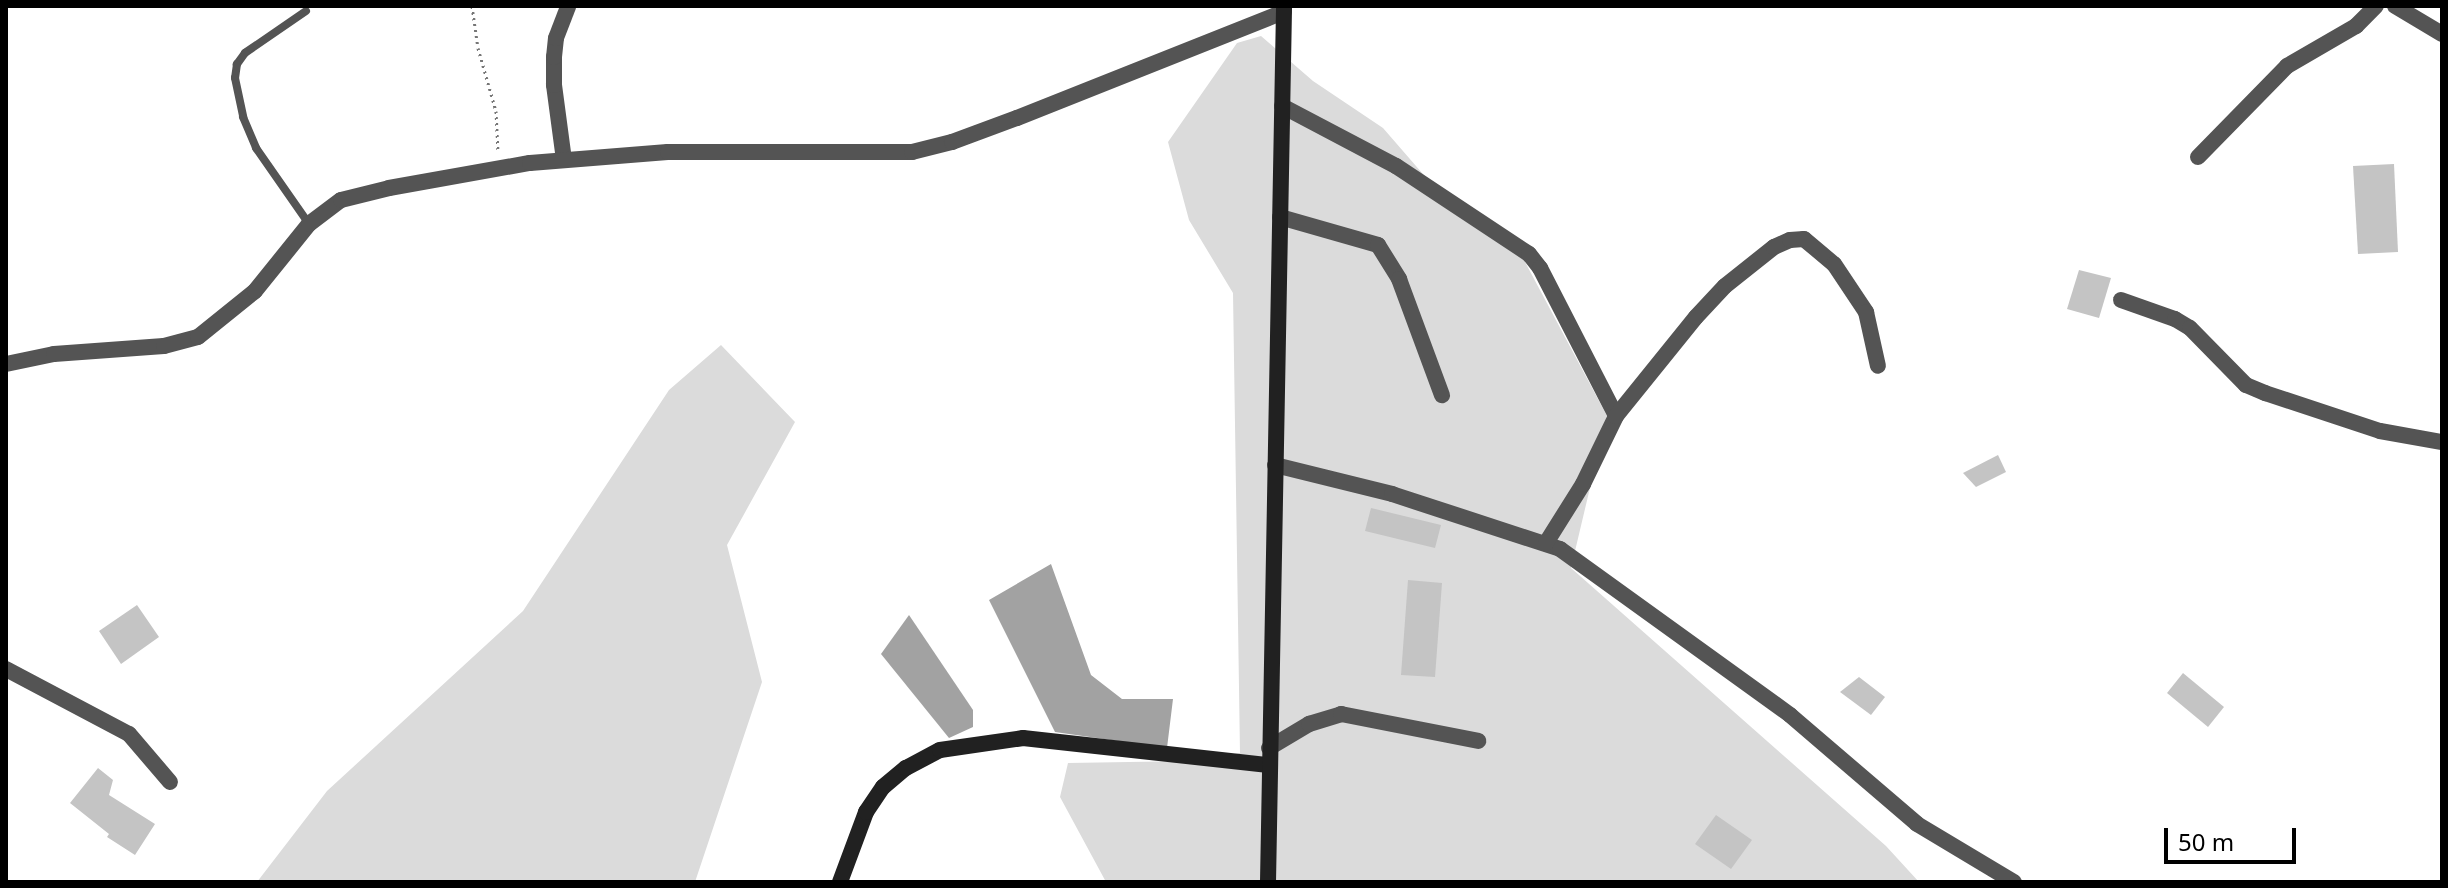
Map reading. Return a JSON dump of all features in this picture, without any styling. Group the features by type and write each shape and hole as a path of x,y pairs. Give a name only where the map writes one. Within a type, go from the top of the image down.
{"street":[{"path":"564,160 554,85 554,57 556,38 568,6"},
{"path":"2198,157 2287,66 2356,26 2376,6"},
{"path":"2395,6 2442,34"},
{"path":"6,364 54,354 164,346 198,337 255,291 309,224 341,200 499,168 564,160 668,152 912,152 952,142 1030,113 1284,9 1268,882"},
{"path":"1282,106 1396,166 1529,254 1540,268 1616,416"},
{"path":"1280,217 1378,245 1399,279 1442,395"},
{"path":"1546,543 1583,484 1616,416 1725,286 1774,247 1790,240 1804,239 1815,245 1852,288 1866,312 1878,366"},
{"path":"2121,300 2175,319 2190,328 2246,385 2380,431 2442,442"},
{"path":"1275,465 1392,494 1546,543 1582,564 1632,604 1790,715 1917,824 2014,882"},
{"path":"6,669 129,734 170,782"},
{"path":"840,882 866,812 883,787 906,768 940,750 1023,738 1269,756 1309,724 1341,714 1478,741"}],"lane":[{"path":"306,11 245,53 237,64 235,78 243,117 256,148 309,224"}],"path":[{"path":"472,6 478,48 496,111 499,168"}],"shaded area":[{"path":"1261,36 1313,81 1383,128 1429,181 1515,243 1607,416 1571,568 1886,846 1919,882 1106,882 1060,797 1068,763 1190,761 1240,753 1233,293 1189,220 1168,142 1237,43"},
{"path":"721,345 795,422 727,545 762,682 695,882 257,882 327,791 523,611 669,390"},
{"path":"1051,564 1091,675 1122,699 1173,699 1167,748 1055,732 989,600"},
{"path":"909,615 973,710 973,727 949,738 881,654"}],"building":[{"path":"2394,164 2398,252 2358,254 2353,166"},
{"path":"2079,270 2111,278 2099,318 2067,309"},
{"path":"1998,455 2006,472 1976,487 1963,473"},
{"path":"1371,508 1441,525 1435,548 1365,531"},
{"path":"1408,580 1442,583 1435,677 1401,675"},
{"path":"137,605 159,637 121,664 99,631"},
{"path":"2183,673 2224,707 2208,727 2167,693"},
{"path":"1859,677 1885,697 1871,715 1840,692"},
{"path":"98,768 113,780 109,795 155,824 135,855 107,837 109,834 70,803"},
{"path":"1716,815 1752,840 1731,869 1695,844"}]}
